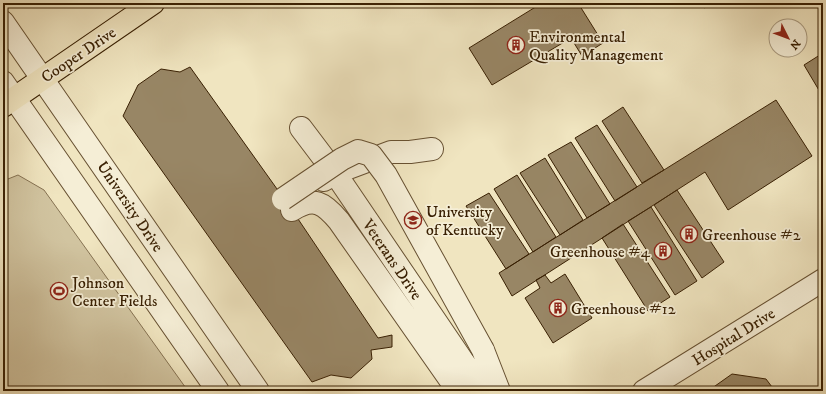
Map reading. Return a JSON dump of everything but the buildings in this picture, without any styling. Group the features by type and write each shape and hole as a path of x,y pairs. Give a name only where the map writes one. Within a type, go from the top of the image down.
{"main road":[{"name":"Cooper Drive","path":"7,96 42,79 152,3"}],"street":[{"name":"University Drive","path":"3,22 258,391"},
{"path":"7,96 218,391"},
{"name":"Veterans Drive","path":"301,128 335,173 483,391"},
{"path":"288,205 335,173 391,152 410,152 432,149"},
{"path":"288,205 342,159 358,151 371,155 386,175 483,350 499,391"},
{"path":"288,205 307,203 322,204 329,209 339,221 458,391"},
{"name":"Hospital Drive","path":"644,391 822,283"}],"shaded area":[{"name":"Johnson Center Fields","path":"18,175 44,190 188,391 3,391 3,181"}],"place":[{"name":"Environmental Quality Management","path":"516,45"},
{"name":"University of Kentucky","path":"413,220"},
{"name":"Greenhouse #2","path":"689,234"},
{"name":"Greenhouse #4","path":"663,251"},
{"name":"Johnson Center Fields","path":"59,291"},
{"name":"Greenhouse #12","path":"558,308"}]}
